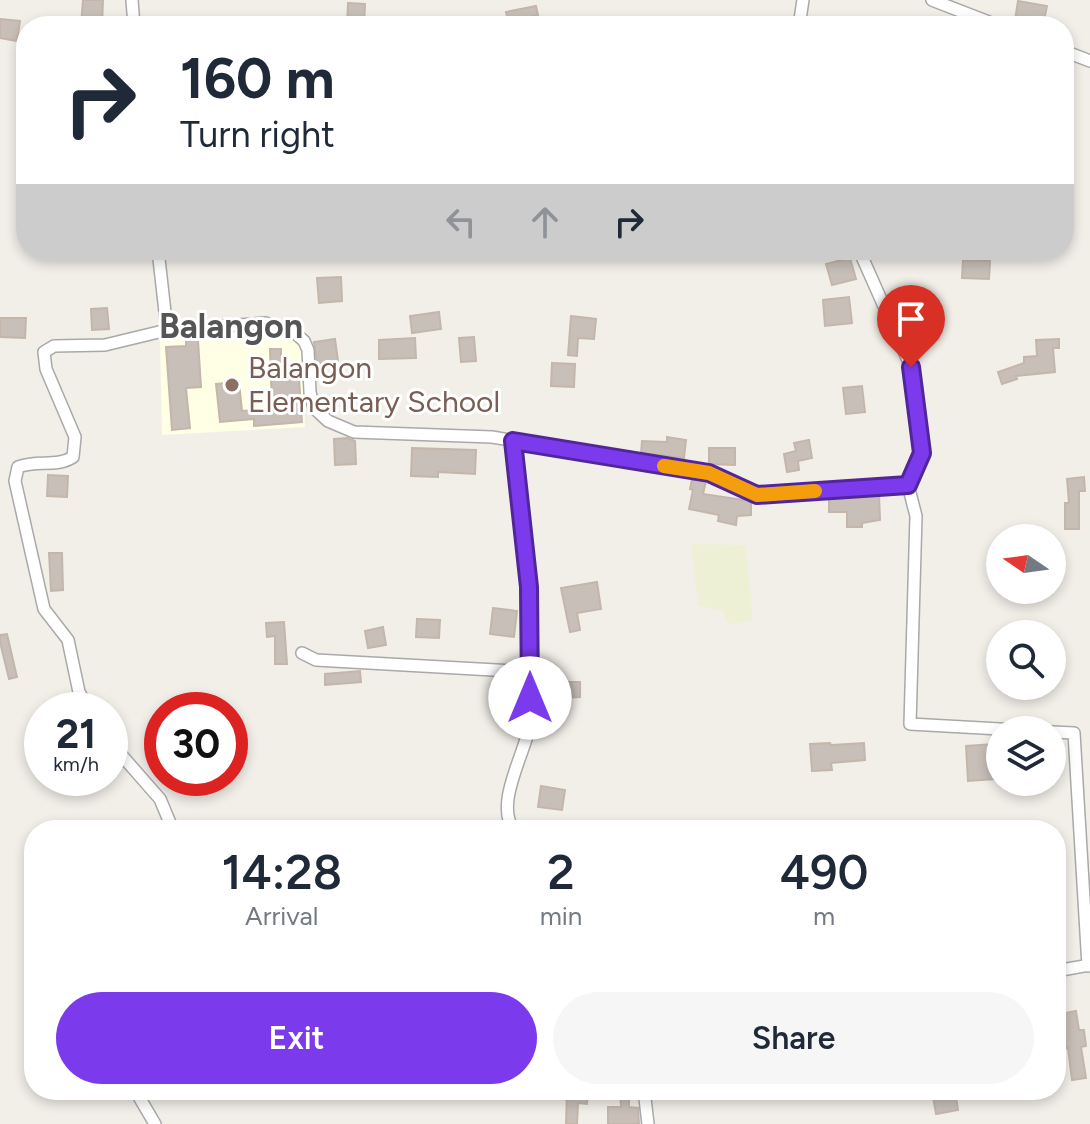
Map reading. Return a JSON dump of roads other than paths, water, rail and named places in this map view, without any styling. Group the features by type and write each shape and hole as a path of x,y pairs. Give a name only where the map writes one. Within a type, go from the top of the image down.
{"street":[{"path":"932,0 973,16"},
{"path":"159,260 167,330"},
{"path":"863,260 911,367 922,453 908,485 916,516 910,724 986,728"},
{"path":"79,692 68,640 44,609 15,481 18,467 28,463 62,464 73,457 75,437 46,369 44,352 54,346 105,345 167,330 266,323 295,333 304,341 308,350 314,408 328,421 354,432 492,437 709,473 757,495 908,485"},
{"path":"508,820 511,782 527,741 530,724 529,587 513,441"},
{"path":"302,653 316,660 530,672"},
{"path":"1066,733 1074,733 1089,966 1066,969"},
{"path":"128,763 160,799 169,820"},
{"path":"141,1100 155,1124"},
{"path":"645,1100 648,1124"}],"place":[{"name":"Balangon Elementary School","path":"232,385"}],"district":[{"name":"Balangon","path":"231,326"}]}
